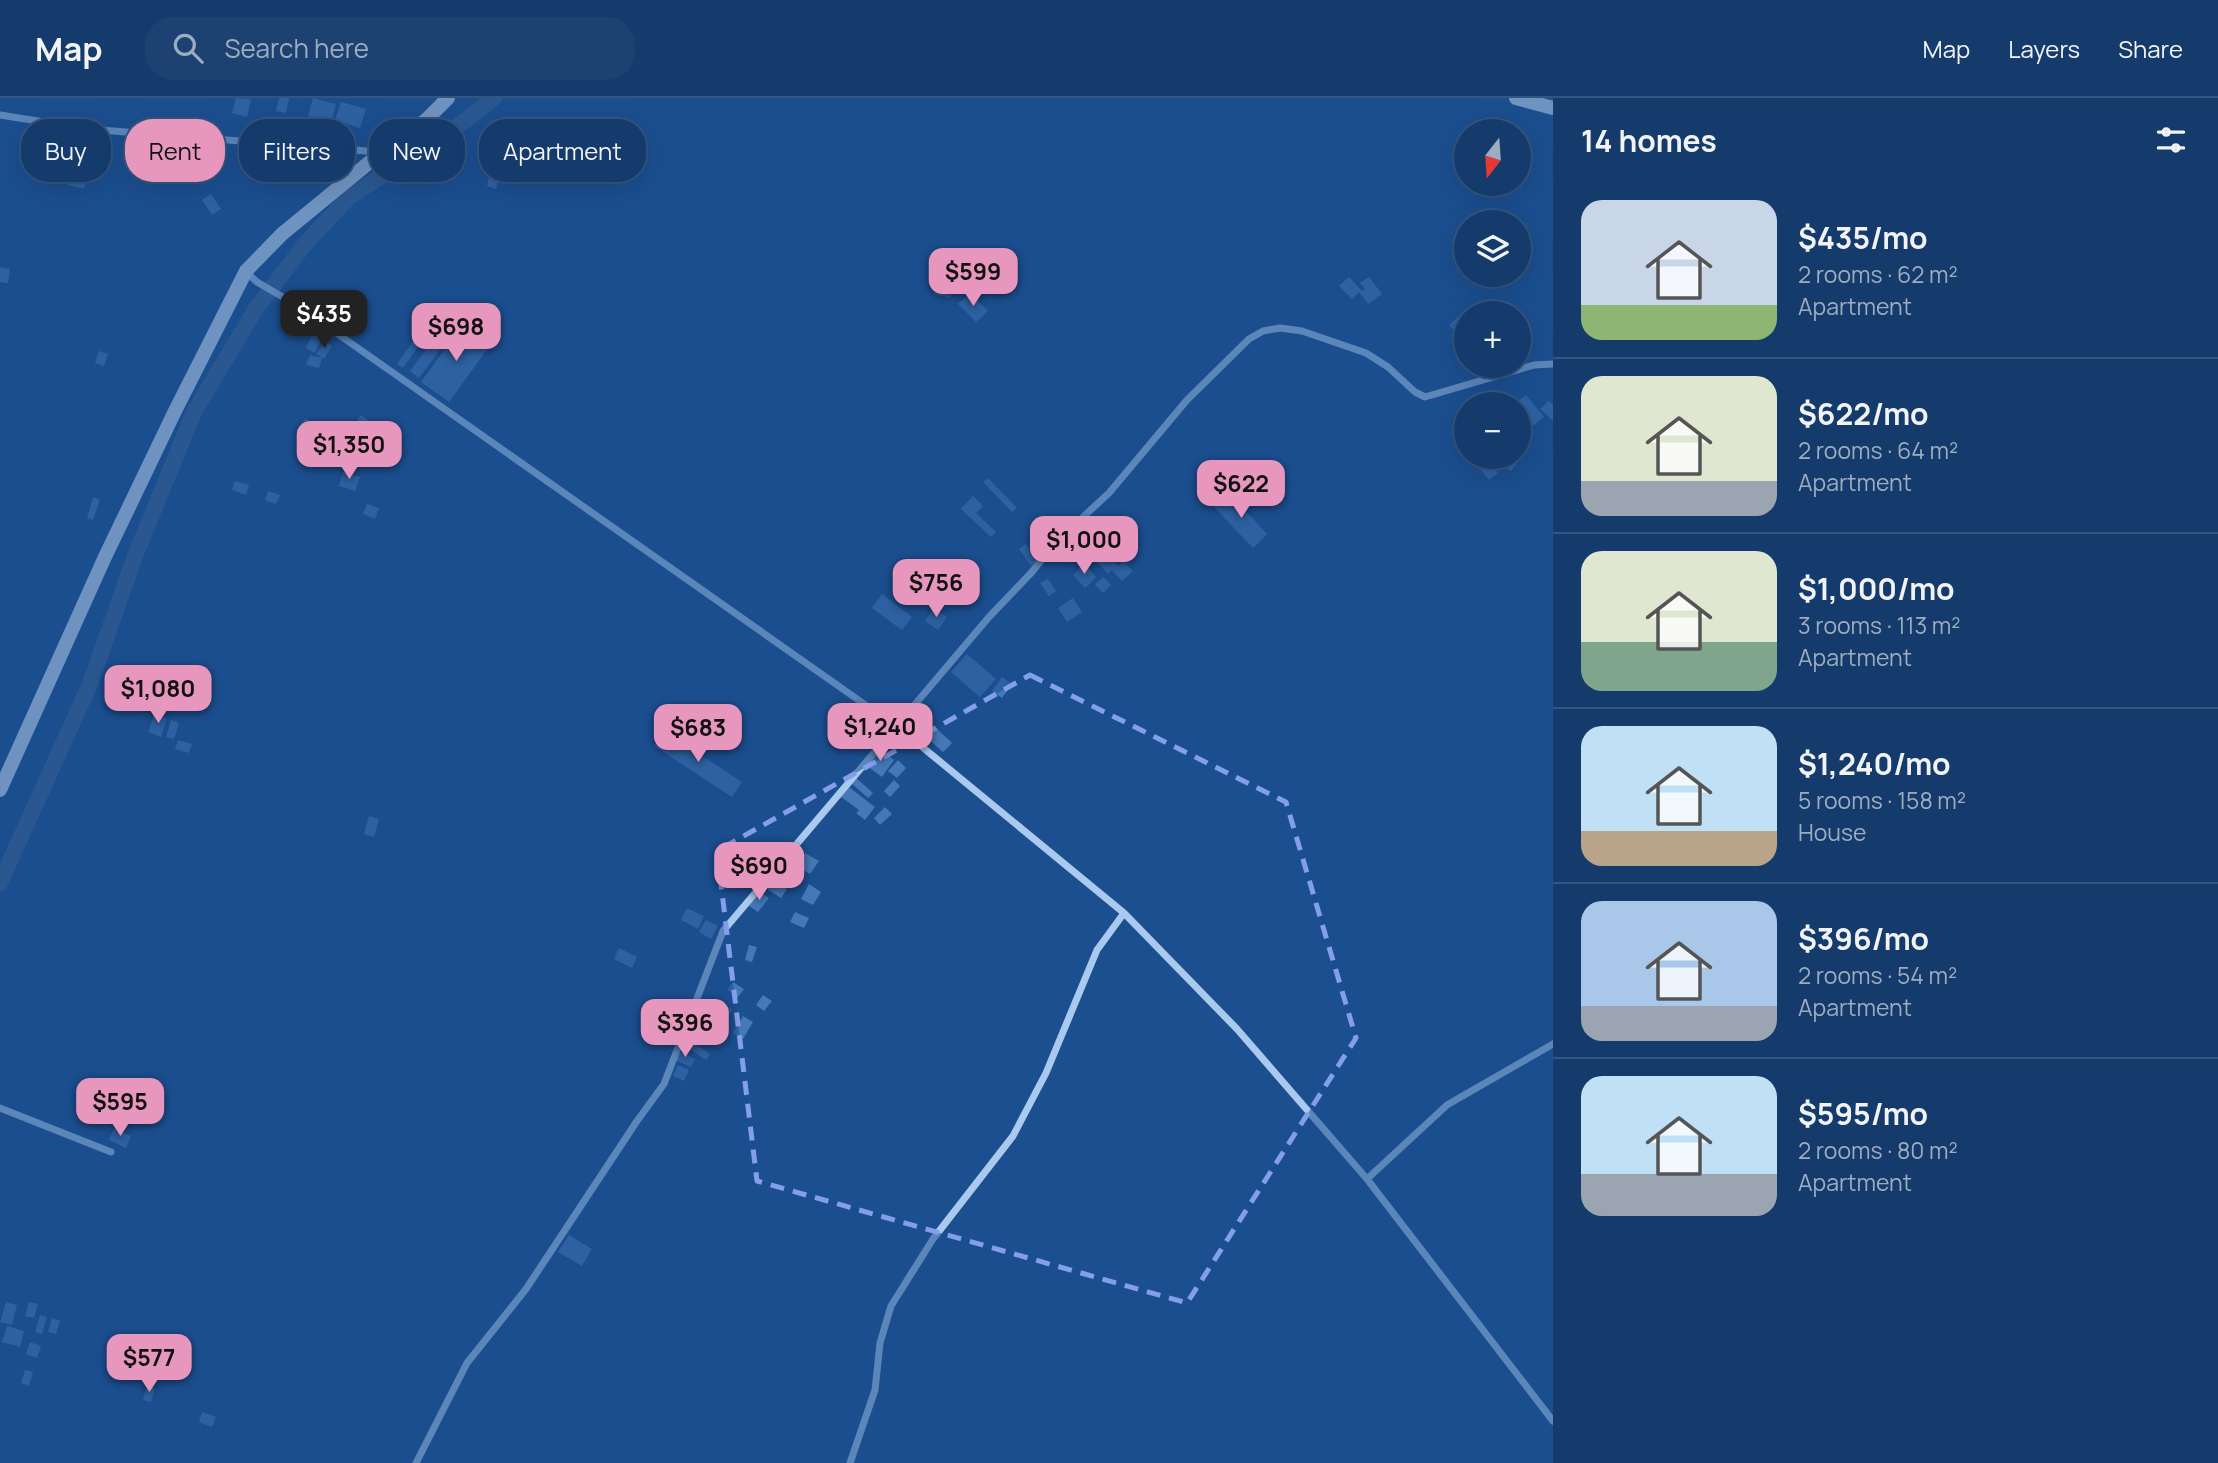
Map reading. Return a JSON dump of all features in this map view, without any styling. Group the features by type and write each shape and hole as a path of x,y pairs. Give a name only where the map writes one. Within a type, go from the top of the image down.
{"main road":[{"path":"427,119 448,98"},
{"path":"1516,98 1553,108"},
{"path":"0,790 104,559 175,411 251,276 282,234 369,163"}],"street":[{"path":"0,115 88,129 369,151"},
{"path":"251,276 298,306 896,728 1124,913 1237,1029 1367,1179 1553,1421"},
{"path":"416,1463 467,1363 526,1289 664,1084 723,931 1055,543 1109,493 1186,400 1249,339 1263,331 1280,328 1302,331 1335,341 1366,353 1425,397 1534,365 1553,364"},
{"path":"850,1463 875,1390 880,1343 891,1306 933,1239 1013,1136 1046,1073 1097,950 1124,913"},
{"path":"1367,1179 1447,1105 1553,1044"},
{"path":"0,1108 111,1152"}],"highlighted area":[{"path":"1030,675 1286,802 1356,1038 1187,1303 757,1181 717,851"}],"building":[{"path":"236,98 251,99 247,117 232,113"},
{"path":"279,98 289,98 286,113 276,111"},
{"path":"313,98 336,104 332,119 308,116"},
{"path":"341,102 366,109 360,128 355,126 355,119 335,119"},
{"path":"69,182 86,182 84,189 68,185"},
{"path":"488,182 498,182 496,189 487,186"},
{"path":"211,194 221,209 212,215 202,200"},
{"path":"0,267 10,269 8,283 0,282"},
{"path":"940,275 956,279 950,298 934,294"},
{"path":"1349,277 1362,291 1365,289 1360,283 1369,277 1382,294 1368,304 1359,292 1352,299 1339,286"},
{"path":"970,293 988,311 976,322 958,304"},
{"path":"463,324 491,344 449,402 421,382"},
{"path":"430,325 449,342 444,347 425,330"},
{"path":"421,330 427,334 403,368 397,364"},
{"path":"313,333 322,338 315,353 306,348"},
{"path":"325,341 332,346 324,359 316,354"},
{"path":"432,341 441,348 419,378 410,371"},
{"path":"99,351 108,354 104,366 95,363"},
{"path":"310,355 322,358 319,368 306,365"},
{"path":"1531,401 1544,417 1533,426 1531,423"},
{"path":"1549,401 1553,405 1553,421 1540,409"},
{"path":"361,415 373,424 364,435 352,427"},
{"path":"305,418 315,424 308,436 298,430"},
{"path":"1480,469 1495,469 1498,473 1489,480"},
{"path":"343,472 360,477 355,491 339,486"},
{"path":"988,478 1017,508 1012,512 983,482"},
{"path":"235,481 249,485 246,495 232,490"},
{"path":"268,491 280,495 276,504 265,500"},
{"path":"1229,493 1267,534 1253,548 1214,507"},
{"path":"973,496 983,506 976,513 996,532 991,537 961,509"},
{"path":"93,497 100,500 93,520 87,518"},
{"path":"367,504 379,508 375,519 363,514"},
{"path":"1026,544 1039,561 1031,566 1019,549"},
{"path":"1104,551 1118,566 1123,561 1133,571 1122,581 1112,570 1108,574 1095,560"},
{"path":"1084,564 1096,577 1085,588 1073,575"},
{"path":"1103,577 1111,585 1103,593 1095,585"},
{"path":"1048,579 1056,591 1049,596 1040,583"},
{"path":"882,594 912,617 902,630 872,608"},
{"path":"1073,598 1082,612 1067,622 1058,608"},
{"path":"934,608 947,617 938,630 925,621"},
{"path":"967,654 996,679 980,697 951,672"},
{"path":"1002,677 1012,684 1002,698 992,691"},
{"path":"154,714 167,718 161,737 148,732"},
{"path":"171,720 179,723 174,739 166,737"},
{"path":"933,725 952,743 943,752 924,735"},
{"path":"664,731 742,782 732,797 654,746"},
{"path":"178,740 192,744 189,753 175,749"},
{"path":"879,749 894,760 882,777 867,766"},
{"path":"898,760 906,768 897,778 888,771"},
{"path":"855,777 873,793 868,798 850,782"},
{"path":"894,780 900,786 890,797 884,791"},
{"path":"849,787 875,807 865,820 856,813 859,810 841,797"},
{"path":"885,807 892,814 880,825 874,818"},
{"path":"369,816 379,819 374,837 364,834"},
{"path":"737,849 744,854 737,867 729,862"},
{"path":"805,853 819,861 810,874 797,866"},
{"path":"774,880 787,889 781,898 767,889"},
{"path":"809,884 821,892 813,905 801,899"},
{"path":"760,892 769,898 758,912 749,906"},
{"path":"687,908 704,916 698,929 681,920"},
{"path":"795,912 809,918 804,928 790,922"},
{"path":"706,920 718,926 711,939 699,932"},
{"path":"749,945 757,947 752,962 745,960"},
{"path":"619,948 637,957 632,968 614,959"},
{"path":"733,982 744,989 738,997 727,990"},
{"path":"763,995 772,1001 764,1011 756,1005"},
{"path":"714,1000 732,1009 726,1021 708,1011"},
{"path":"743,1016 753,1022 743,1039 733,1033"},
{"path":"691,1041 710,1054 706,1060 687,1047"},
{"path":"679,1051 695,1059 691,1067 675,1060"},
{"path":"678,1065 689,1070 684,1081 673,1076"},
{"path":"114,1128 131,1136 126,1148 109,1140"},
{"path":"569,1235 592,1249 582,1266 558,1252"},
{"path":"6,1302 17,1305 12,1325 0,1322"},
{"path":"29,1302 38,1304 34,1318 25,1316"},
{"path":"40,1315 47,1317 42,1334 35,1332"},
{"path":"52,1318 60,1321 56,1334 48,1332"},
{"path":"7,1326 24,1331 20,1347 2,1342"},
{"path":"30,1342 41,1346 37,1358 26,1354"},
{"path":"25,1370 33,1372 29,1386 21,1383"},
{"path":"147,1385 155,1388 151,1402 143,1400"},
{"path":"202,1412 216,1417 212,1427 199,1422"}],"waterway":[{"path":"0,883 90,684 135,556 194,412 255,310 305,244 348,198 465,121 494,98"}]}
